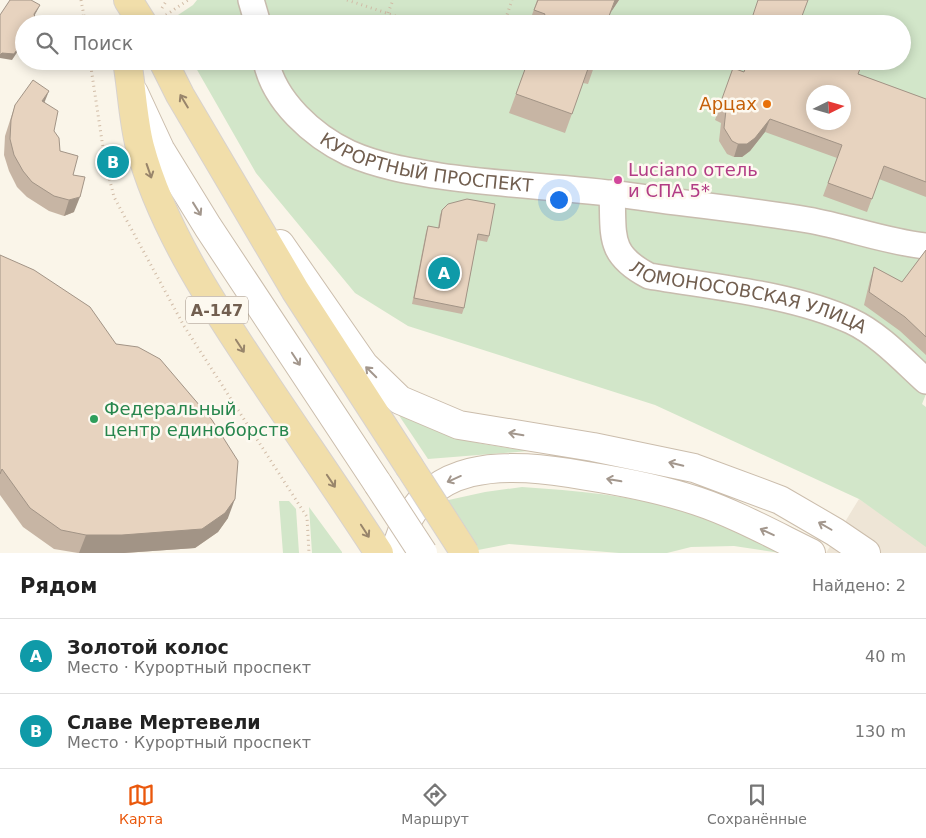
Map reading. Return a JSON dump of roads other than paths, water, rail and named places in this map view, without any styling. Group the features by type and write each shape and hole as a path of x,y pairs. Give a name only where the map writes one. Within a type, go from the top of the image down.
{"main road":[{"path":"120,0 121,15"},
{"path":"128,0 137,15"},
{"name":"А-147","path":"129,70 140,147 155,189 178,241 203,288 244,352 379,553"},
{"path":"168,70 295,290 465,553"},
{"name":"А-147","path":"132,90 160,148 208,227 422,553"},
{"path":"207,139 364,365 400,400 459,426 593,447 694,468 780,500 835,532 866,553"},
{"path":"396,553 407,520 420,501 448,480 470,472 522,466 647,486 699,502 811,553"}],"street":[{"path":"251,0 255,15"},
{"name":"КУРОРТНЫЙ ПРОСПЕКТ","path":"268,70 269,76 286,106 310,127 348,152 393,169 465,180 612,193 810,221 900,243 926,246"},
{"name":"ЛОМОНОСОВСКАЯ УЛИЦА","path":"612,193 614,241 620,255 633,268 649,276 788,300 824,311 852,322 881,341 926,381"}],"place":[{"name":"Арцах","path":"767,104"},
{"name":"Славе Мертевели","path":"113,162"},
{"name":"Luciano отель и СПА 5*","path":"618,180"},
{"name":"Золотой колос","path":"444,273"},
{"name":"Федеральный центр единоборств","path":"94,419"}]}
